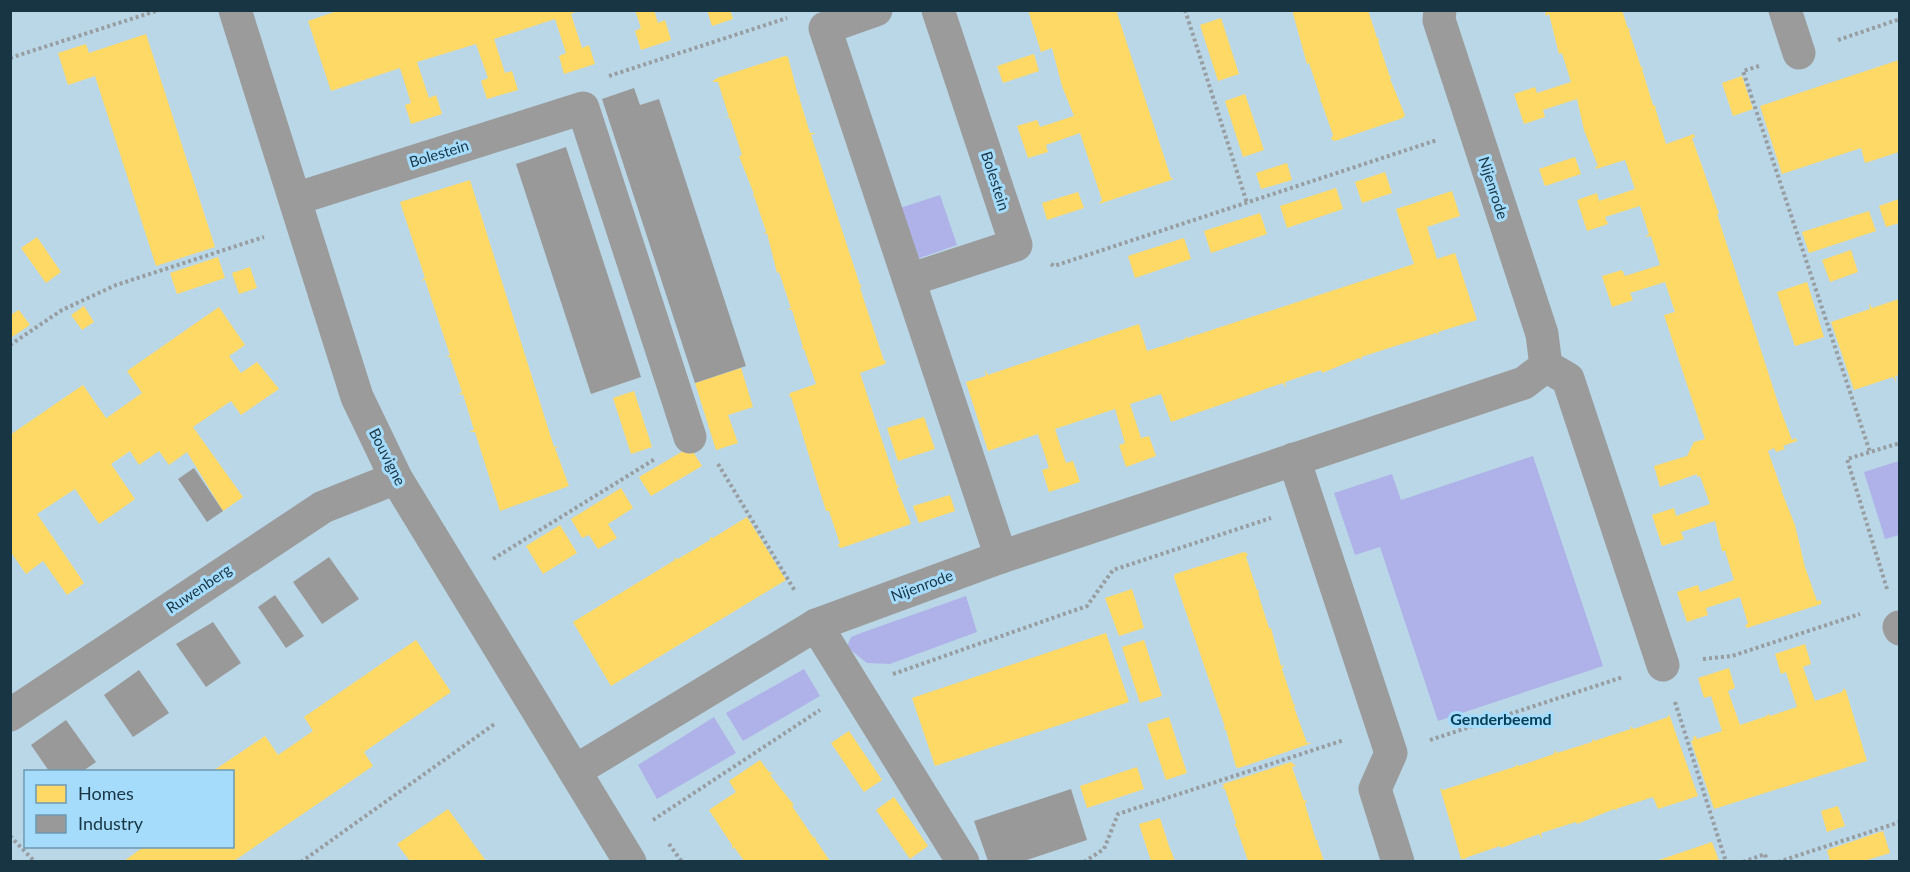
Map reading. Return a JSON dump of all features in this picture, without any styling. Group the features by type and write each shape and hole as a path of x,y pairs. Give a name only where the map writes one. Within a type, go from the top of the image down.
{"street":[{"name":"Bouvigne","path":"235,10 357,397 396,478 630,861"},
{"path":"876,10 825,28 1001,557"},
{"name":"Bolestein","path":"938,10 1016,244"},
{"name":"Nijenrode","path":"576,771 816,625 1001,557 1524,383 1546,366 1542,334 1439,20 1440,10"},
{"path":"1785,10 1799,52"},
{"name":"Bolestein","path":"298,212 584,108"},
{"path":"584,108 690,438"},
{"path":"909,280 1016,244"},
{"path":"1546,366 1568,379 1663,664"},
{"path":"1294,459 1391,753 1375,789 1398,861"},
{"name":"Ruwenberg","path":"10,715 323,507 396,478"},
{"path":"816,625 963,861"}],"path":[{"path":"10,58 159,10"},
{"path":"1185,10 1247,203"},
{"path":"584,108 601,79 798,14 825,28"},
{"path":"1870,452 1743,71 1899,19"},
{"path":"1016,244 1054,266 1473,128"},
{"path":"10,345 62,310 116,285 298,212"},
{"path":"459,580 690,438 713,456 816,625"},
{"path":"1899,443 1847,459 1899,628"},
{"path":"653,820 854,687 1087,606 1113,570 1310,506"},
{"path":"1663,664 1726,861"},
{"path":"301,861 531,699"},
{"path":"1084,861 1104,849 1118,814 1382,727"},
{"path":"1778,861 1899,822"},
{"path":"10,836 34,861"},
{"path":"1743,861 1765,854 1767,861"}],"shaded area":[{"path":"940,195 957,245 917,259 900,208"},
{"path":"1533,456 1603,666 1438,721 1380,547 1355,555 1334,493 1392,474 1401,500"},
{"path":"1899,461 1899,535 1885,539 1864,472"},
{"path":"966,596 977,632 890,664 867,663 847,647 851,637"},
{"path":"804,669 820,696 743,741 726,713"},
{"path":"714,717 736,753 657,799 638,765"}],"building: Homes":[{"path":"340,10 580,10 571,14 582,48 589,45 595,64 564,74 559,56 566,53 555,19 494,39 505,73 512,71 518,90 487,99 481,81 488,78 476,44 417,62 429,98 436,95 442,114 411,124 405,105 411,103 400,68 331,91 308,21"},
{"path":"635,10 654,10 658,23 665,20 671,40 641,50 635,31 641,28"},
{"path":"707,10 730,10 733,19 712,26"},
{"path":"1028,10 1116,10 1171,178 1174,179 1099,204 1102,200 1080,133 1046,145 1048,152 1028,158 1017,126 1037,120 1040,127 1074,116 1062,86 1052,48 1041,52"},
{"path":"1292,10 1368,10 1377,38 1380,40 1378,41 1390,77 1392,76 1390,79 1405,115 1403,118 1335,141 1331,139 1333,135 1321,101 1319,102 1321,99 1309,63 1307,64"},
{"path":"1552,10 1622,10 1628,29 1631,28 1629,31 1641,67 1644,68 1642,69 1653,105 1657,107 1655,107 1666,144 1694,134 1695,137 1692,138 1719,214 1717,214 1779,406 1792,440 1796,438 1797,441 1783,446 1785,449 1776,452 1774,448 1768,451 1781,488 1783,487 1781,490 1795,525 1805,567 1817,601 1821,600 1821,604 1747,628 1745,625 1748,624 1740,597 1706,608 1708,615 1687,622 1677,592 1698,585 1700,592 1734,580 1725,551 1722,551 1715,521 1681,532 1684,539 1662,546 1652,515 1674,508 1676,516 1710,504 1700,476 1697,477 1697,474 1660,487 1654,466 1687,456 1694,442 1705,439 1664,315 1675,312 1665,282 1630,293 1633,300 1612,307 1602,276 1622,270 1625,276 1660,265 1651,236 1645,237 1649,234 1640,206 1605,217 1608,224 1587,231 1577,200 1597,193 1599,201 1635,189 1625,160 1596,169 1595,167 1598,166 1584,130 1577,99 1543,110 1545,117 1524,124 1514,94 1535,87 1537,93 1571,82 1562,53 1559,54 1549,14 1546,16 1545,13"},
{"path":"1221,18 1239,74 1218,81 1200,25"},
{"path":"146,34 215,247 156,266 95,76 68,85 58,53 86,44 89,53"},
{"path":"1034,54 1039,71 1003,83 997,66"},
{"path":"785,56 788,57 798,95 801,96 799,97 810,133 816,133 811,135 860,285 862,285 860,288 884,361 886,360 885,364 860,373 897,486 901,485 897,488 911,524 841,548 837,545 840,544 829,511 826,511 791,397 789,397 790,393 816,384 804,349 801,348 803,347 792,310 787,309 791,308 779,272 777,273 767,233 764,234 766,231 739,156 742,155 730,118 725,118 729,117 718,82 712,82 717,78"},
{"path":"1899,60 1899,152 1865,163 1861,148 1782,174 1760,106"},
{"path":"1742,76 1753,109 1733,116 1722,83"},
{"path":"1245,94 1264,150 1243,157 1225,101"},
{"path":"1575,157 1581,174 1545,186 1539,169"},
{"path":"1287,163 1292,180 1261,189 1256,173"},
{"path":"1385,172 1392,193 1362,203 1355,182"},
{"path":"470,180 554,447 560,446 555,448 569,486 500,511 475,432 469,432 474,430 463,394 458,395 462,392 450,357 446,357 450,355 425,280 421,281 425,278 400,202"},
{"path":"1336,188 1343,209 1287,228 1280,206"},
{"path":"1452,191 1460,216 1427,227 1437,259 1455,253 1477,320 1438,332 1439,335 1436,333 1361,357 1362,360 1359,358 1322,373 1321,370 1285,382 1286,388 1283,383 1171,422 1161,394 1130,404 1141,438 1149,436 1156,456 1126,467 1119,445 1125,443 1115,409 1055,429 1066,463 1073,461 1080,482 1049,492 1042,470 1049,468 1038,434 988,451 966,382 986,376 985,370 988,375 1139,324 1147,351 1185,339 1186,336 1187,338 1414,264 1396,209"},
{"path":"1078,192 1084,208 1047,220 1042,203"},
{"path":"1899,199 1899,223 1886,227 1879,206"},
{"path":"1869,211 1876,231 1809,253 1802,232"},
{"path":"1260,213 1267,234 1211,253 1204,231"},
{"path":"37,237 61,272 46,283 21,248"},
{"path":"1184,238 1191,259 1135,278 1128,256"},
{"path":"1851,250 1858,272 1830,282 1822,260"},
{"path":"218,257 225,278 177,294 170,273"},
{"path":"250,267 257,288 239,294 232,273"},
{"path":"1807,282 1824,337 1795,346 1777,292"},
{"path":"1899,299 1899,375 1895,376 1896,382 1893,377 1854,390 1831,322 1870,309 1869,303 1872,308"},
{"path":"84,306 94,322 82,330 71,315"},
{"path":"219,307 245,345 229,356 241,373 257,362 279,389 241,415 231,401 193,427 243,497 223,511 187,452 169,465 159,451 139,465 130,451 111,464 135,499 117,512 99,524 75,489 37,514 84,583 67,595 43,561 26,574 10,551 10,435 83,385 106,418 108,417 142,393 127,371"},
{"path":"19,310 30,325 12,337 10,315"},
{"path":"741,368 753,407 728,415 738,443 716,450 695,383"},
{"path":"634,391 652,447 631,454 613,398"},
{"path":"924,417 935,449 898,461 887,428"},
{"path":"690,447 702,466 651,496 639,477"},
{"path":"621,488 633,508 608,524 617,538 598,549 589,535 582,538 571,519"},
{"path":"950,495 955,511 919,523 913,506"},
{"path":"747,517 786,580 611,686 573,622 675,560 674,558 678,559 710,540 710,537 713,538"},
{"path":"560,525 577,553 543,574 526,546"},
{"path":"1244,552 1248,554 1246,557 1257,590 1260,592 1258,593 1269,628 1271,628 1281,666 1284,665 1282,669 1294,705 1296,705 1294,707 1307,743 1312,743 1239,768 1236,767 1226,730 1223,728 1225,727 1174,577 1175,574"},
{"path":"1132,589 1144,628 1119,636 1105,598"},
{"path":"1106,633 1129,702 935,766 912,698"},
{"path":"416,640 451,692 364,752 373,766 234,861 124,861 142,848 234,848 234,770 214,770 265,736 278,755 313,731 304,717"},
{"path":"1144,640 1162,696 1140,703 1122,647"},
{"path":"1805,644 1811,664 1803,667 1815,701 1842,692 1844,688 1867,761 1714,809 1691,741 1696,736 1697,739 1722,731 1711,696 1704,698 1698,678 1729,668 1735,688 1728,691 1740,725 1767,716 1768,713 1770,716 1797,707 1786,672 1781,674 1775,654"},
{"path":"1669,714 1698,796 1658,809 1653,797 1616,809 1618,811 1614,809 1577,824 1576,822 1541,833 1542,839 1539,834 1465,858 1467,859 1461,859 1440,788 1443,790 1517,766 1515,763 1519,766 1554,754 1555,750 1557,753 1592,742 1593,738 1594,741 1631,729 1630,726 1634,729 1668,717"},
{"path":"1169,717 1187,773 1166,780 1147,724"},
{"path":"849,731 882,780 864,792 831,743"},
{"path":"760,760 769,772 773,773 770,775 794,805 792,806 813,837 817,838 815,839 830,861 744,861 734,847 732,849 732,845 709,810 736,792 729,781"},
{"path":"1291,762 1296,766 1292,767 1304,801 1307,800 1305,804 1316,840 1319,840 1317,841 1324,861 1248,861 1236,826 1234,826 1236,823 1225,789 1221,788 1224,787 1223,784"},
{"path":"1137,767 1144,789 1087,808 1080,786"},
{"path":"894,797 928,846 910,859 876,810"},
{"path":"1838,806 1845,826 1827,832 1821,811"},
{"path":"448,809 486,861 410,861 397,844"},
{"path":"1160,818 1175,861 1151,861 1139,824"},
{"path":"1883,831 1890,853 1864,861 1830,861 1827,850"},
{"path":"1712,842 1719,861 1656,861"}],"building: Industry":[{"path":"634,88 640,105 659,99 746,366 695,383 602,99"},
{"path":"566,147 641,377 591,394 516,164"},
{"path":"194,468 223,511 207,522 178,479"},
{"path":"329,557 359,599 322,624 293,582"},
{"path":"275,595 304,636 286,648 258,607"},
{"path":"213,622 241,663 206,687 176,644"},
{"path":"139,670 169,713 133,737 104,695"},
{"path":"66,720 96,762 84,770 48,770 31,745"},
{"path":"1071,789 1087,840 1024,861 988,861 974,821"}],"district":[{"name":"Genderbeemd","path":"1501,719"}]}
